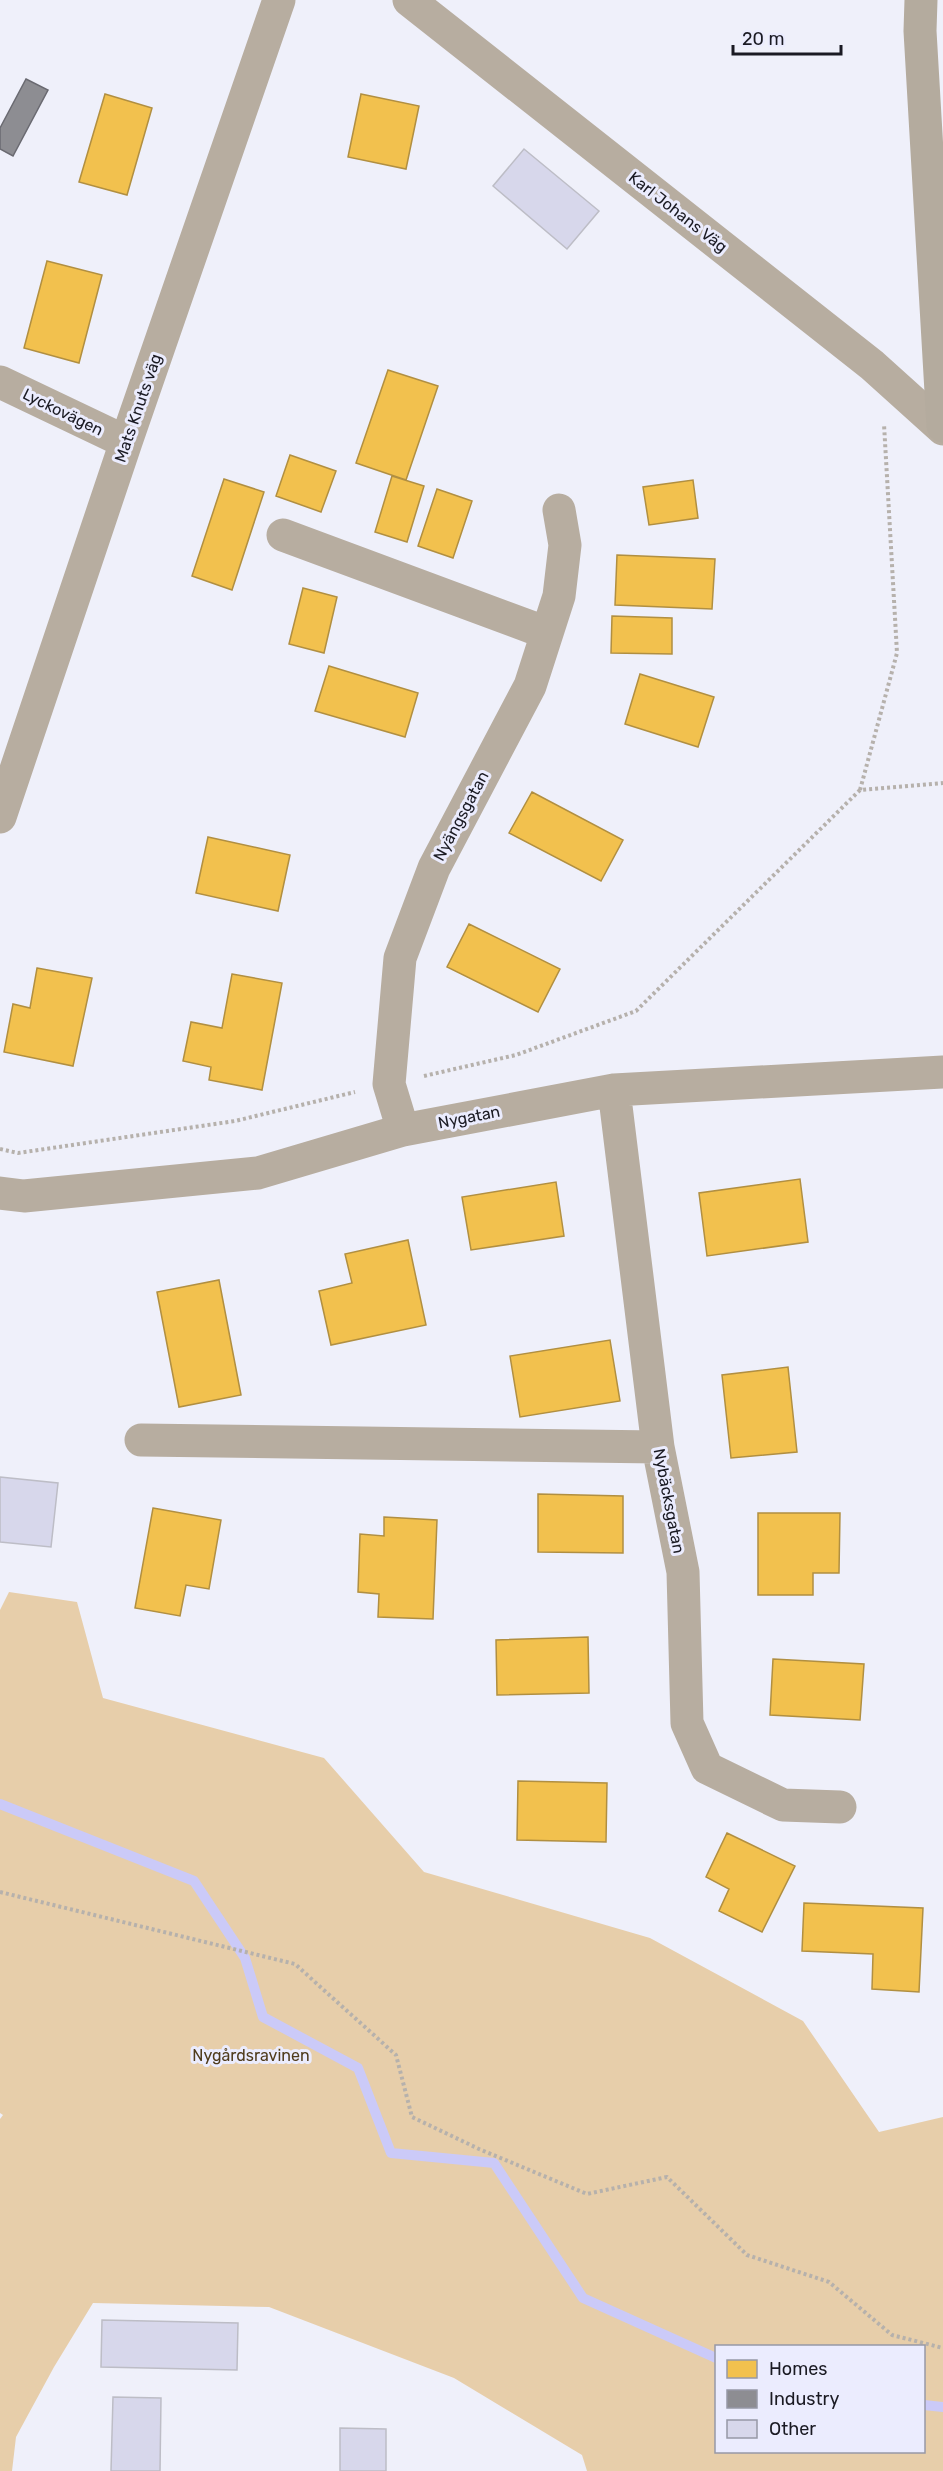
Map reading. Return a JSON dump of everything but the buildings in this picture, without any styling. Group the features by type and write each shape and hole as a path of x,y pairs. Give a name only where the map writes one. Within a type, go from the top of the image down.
{"street":[{"name":"Mats Knuts väg","path":"0,817 126,442 279,0"},
{"name":"Karl Johans Väg","path":"409,0 872,365 943,427"},
{"path":"921,0 920,32 943,427"},
{"name":"Lyckovägen","path":"0,382 126,442"},
{"name":"Nyängsgatan","path":"403,1130 389,1084 400,958 434,868 530,686 559,596 565,545 559,510"},
{"path":"283,535 547,633"},
{"name":"Nygatan","path":"0,1193 24,1196 258,1173 403,1130 614,1090 943,1072"},
{"name":"Nybäcksgatan","path":"614,1090 658,1447 683,1572 687,1722 707,1768 783,1805 840,1807"},
{"path":"141,1440 658,1447"}],"path":[{"path":"0,1149 18,1153 235,1121 516,1055 636,1011 860,790 897,653 883,423"},
{"path":"860,790 943,783"},
{"path":"0,1892 295,1964 396,2055 412,2117 479,2150 587,2194 667,2177 747,2255 829,2282 892,2335 943,2348"}],"green space":[{"name":"Nygårdsravinen","path":"9,1592 77,1602 103,1698 324,1758 424,1872 650,1938 803,2021 879,2132 943,2117 943,2471 587,2471 582,2455 454,2378 269,2307 93,2303 54,2367 16,2437 12,2471 0,2471 0,2119 3,2115 0,2113 0,1610"}],"waterway":[{"path":"0,1804 194,1881 245,1958 263,2017 358,2068 391,2153 494,2163 583,2298 715,2358"},
{"path":"925,2405 943,2407"}]}
